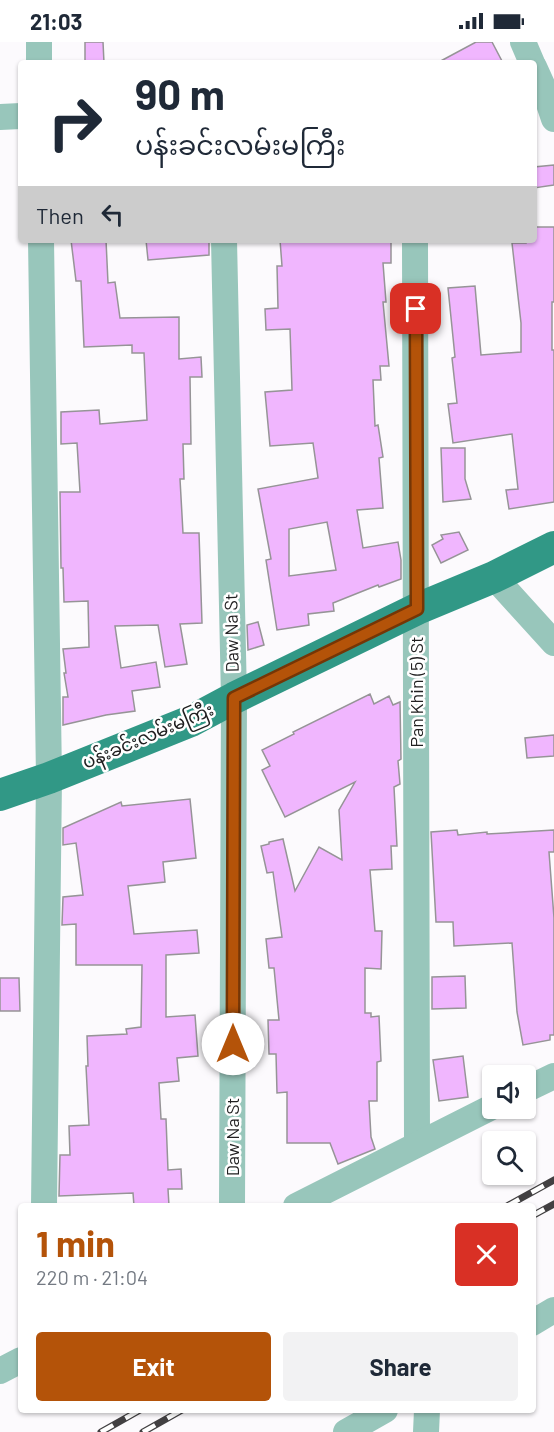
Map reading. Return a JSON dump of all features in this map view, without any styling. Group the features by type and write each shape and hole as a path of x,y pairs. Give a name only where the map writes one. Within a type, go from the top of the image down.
{"main road":[{"name":"ပန်းခင်းလမ်းမကြီး","path":"0,795 49,778 191,721 417,609 494,577 554,548"}],"street":[{"path":"39,42 39,60"},
{"path":"523,42 530,60"},
{"path":"537,79 554,119"},
{"path":"0,117 18,116"},
{"path":"40,243 49,778 44,1203"},
{"name":"Daw Na St","path":"224,243 234,698 232,1203"},
{"name":"Pan Khin (5) St","path":"416,243 417,1144"},
{"path":"494,577 554,642"},
{"path":"536,1085 554,1076"},
{"path":"302,1203 482,1112"},
{"path":"536,1321 554,1310"},
{"path":"0,1371 18,1362"},
{"path":"346,1432 380,1413"},
{"path":"426,1432 427,1413"}],"building":[{"path":"85,42 103,42 104,60 85,60"},
{"path":"476,42 492,42 501,60 443,60"},
{"path":"554,165 554,185 537,188 537,167"},
{"path":"537,227 554,227 552,350 554,350 554,502 509,509 506,490 518,489 512,434 453,443 448,404 457,403 448,288 475,286 481,355 521,352 521,323 512,243 537,243"},
{"path":"71,243 106,243 108,283 115,282 120,318 179,317 179,359 201,357 202,377 190,377 191,444 183,444 184,479 180,479 183,533 199,533 202,623 180,624 187,664 165,667 158,625 115,626 121,668 156,662 160,687 132,691 135,711 63,725 63,697 68,697 63,649 89,647 88,601 64,602 60,492 80,492 77,443 61,444 61,412 99,410 100,424 147,420 144,353 132,353 132,345 84,347 81,281 76,281"},
{"path":"146,243 209,243 209,255 148,260"},
{"path":"280,243 391,243 391,263 383,263 386,302 383,302 389,366 380,366 381,380 373,380 375,426 378,425 383,457 379,458 383,508 357,510 363,548 398,542 401,579 379,587 378,585 333,603 334,611 308,614 309,625 277,630 266,560 271,559 258,489 318,478 313,443 270,446 265,392 292,390 290,329 266,330 265,309 278,308 277,266 282,266","holes":["327,522 336,570 289,576 289,529"]},
{"path":"441,448 465,448 465,479 471,499 443,502"},
{"path":"459,532 468,550 441,563 432,545 443,539 441,535"},
{"path":"258,622 264,645 248,650 247,625"},
{"path":"370,694 374,704 389,696 393,705 400,702 401,759 398,761 400,784 394,787 397,846 391,846 392,869 370,870 375,931 382,931 381,969 365,968 365,1013 371,1013 371,1017 379,1016 381,1061 377,1062 377,1101 369,1101 371,1137 375,1149 338,1164 330,1143 287,1143 287,1092 277,1093 276,1054 269,1054 268,1020 279,1020 274,968 269,968 266,939 282,937 273,872 267,873 261,846 283,839 295,891 319,847 342,860 339,810 355,782 285,817 262,770 270,766 262,750"},
{"path":"554,735 554,756 527,758 525,738"},
{"path":"190,799 196,858 163,862 165,882 128,886 134,934 197,930 199,953 166,955 166,1017 195,1015 198,1056 177,1058 179,1081 159,1083 161,1119 166,1119 168,1170 181,1169 182,1189 168,1189 169,1203 134,1203 133,1193 59,1196 60,1155 70,1155 69,1126 89,1125 87,1036 127,1034 126,1029 141,1027 142,965 76,965 76,924 62,925 63,897 83,895 76,843 63,845 63,828 121,802 122,806"},
{"path":"457,830 458,835 554,830 554,852 549,852 554,918 554,1035 550,1035 550,1040 523,1045 517,1012 512,943 454,946 453,922 436,922 431,832"},
{"path":"465,976 466,1008 432,1009 432,977"},
{"path":"0,978 19,978 20,1011 0,1011"},
{"path":"463,1056 468,1097 439,1101 433,1060"}],"railway":[{"path":"512,1203 554,1180"},
{"path":"536,1214 554,1204"},
{"path":"101,1432 135,1413"},
{"path":"143,1432 177,1413"}],"route":[{"path":"233,1044 234,698 417,609 416,309"}]}
